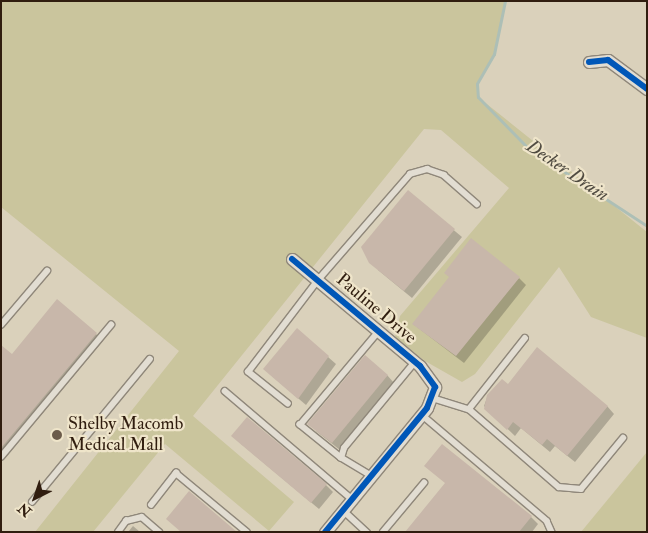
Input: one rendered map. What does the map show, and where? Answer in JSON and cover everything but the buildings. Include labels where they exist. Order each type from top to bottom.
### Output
[{"type":"street","points":[[589,62],[608,60],[647,90]]},
{"type":"street","name":"Pauline Drive","points":[[292,259],[415,362],[434,392]]},
{"type":"street","points":[[325,532],[421,414],[434,392]]},
{"type":"lane","points":[[288,404],[248,372],[318,280],[410,174],[427,169],[444,175],[477,204]]},
{"type":"lane","points":[[1,325],[47,271]]},
{"type":"lane","points":[[1,458],[111,325]]},
{"type":"lane","points":[[371,476],[341,458],[300,425],[379,331]]},
{"type":"lane","points":[[469,409],[525,338]]},
{"type":"lane","points":[[32,502],[150,359]]},
{"type":"lane","points":[[341,458],[415,362]]},
{"type":"lane","points":[[225,391],[352,499]]},
{"type":"lane","points":[[434,392],[469,409],[560,487],[581,489],[623,438]]},
{"type":"lane","points":[[421,414],[547,521],[552,532]]},
{"type":"lane","points":[[150,505],[176,473],[247,532]]},
{"type":"lane","points":[[382,532],[424,483]]},
{"type":"lane","points":[[343,510],[367,532]]},
{"type":"lane","points":[[118,532],[126,522],[142,517],[160,532]]},
{"type":"shaded area","points":[[1,1],[505,1],[494,54],[477,84],[478,97],[647,232],[647,338],[591,317],[559,267],[475,374],[462,382],[425,361],[395,337],[400,316],[509,188],[441,130],[424,129],[193,416],[294,502],[269,531],[165,444],[93,532],[35,532],[179,351],[1,207]]},
{"type":"shaded area","points":[[647,452],[647,532],[581,532]]},
{"type":"waterway","name":"Decker Drain","points":[[505,1],[494,54],[477,84],[478,97],[528,148],[647,226]]},
{"type":"cycle path","points":[[589,62],[608,60],[647,89]]},
{"type":"cycle path","points":[[292,259],[420,366],[435,387],[427,408],[325,532]]},
{"type":"place","name":"Shelby Macomb Medical Mall","points":[[57,435]]}]
